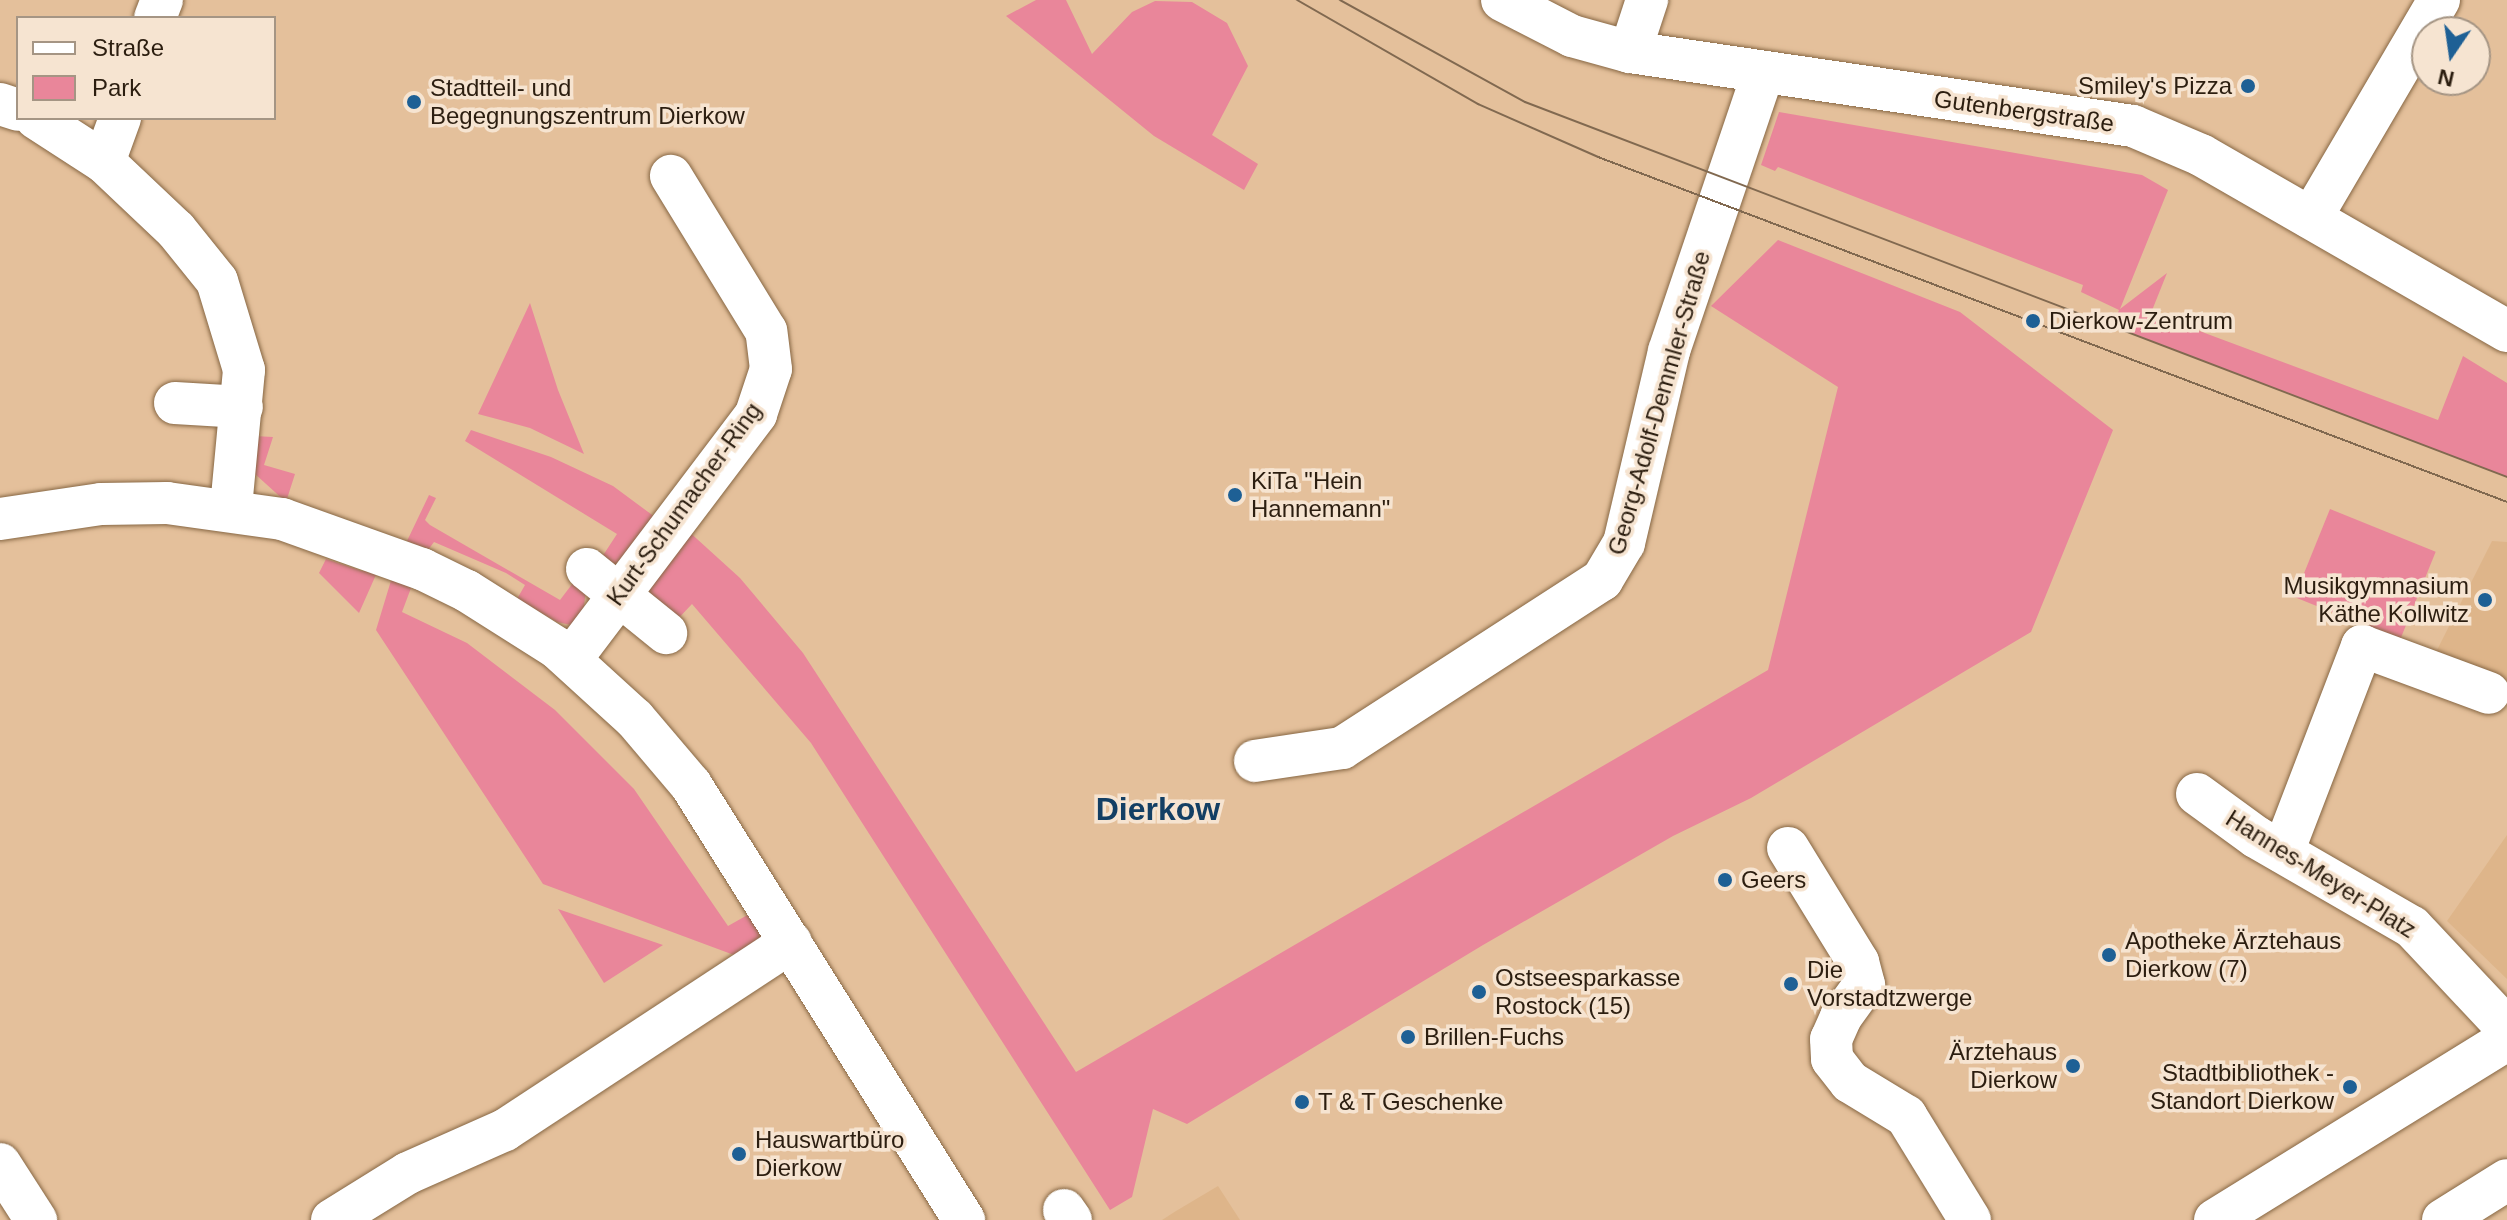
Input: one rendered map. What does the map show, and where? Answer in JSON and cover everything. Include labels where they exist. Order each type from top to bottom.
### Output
[{"type":"street","name":"Gutenbergstraße","points":[[1502,0],[1572,36],[1630,52],[1763,74],[2133,126],[2201,155],[2507,331]]},
{"type":"street","points":[[1630,52],[1647,0]]},
{"type":"street","points":[[2311,218],[2439,0]]},
{"type":"street","name":"Georg-Adolf-Demmler-Straße","points":[[1255,761],[1342,748],[1602,580],[1624,543],[1669,351],[1763,74]]},
{"type":"street","points":[[39,120],[104,162],[176,230],[217,281],[244,370],[251,415],[231,508]]},
{"type":"street","points":[[104,162],[119,120]]},
{"type":"street","name":"Kurt-Schumacher-Ring","points":[[571,659],[602,581],[756,414],[771,369],[766,331],[671,176]]},
{"type":"street","points":[[175,403],[251,415]]},
{"type":"street","points":[[0,519],[101,504],[231,508],[331,532],[422,569],[515,620],[571,659],[671,759],[791,942],[964,1220]]},
{"type":"street","points":[[602,581],[666,633]]},
{"type":"street","points":[[2283,852],[2362,646],[2489,693]]},
{"type":"street","name":"Hannes-Meyer-Platz","points":[[2197,794],[2283,852],[2412,927],[2507,1028]]},
{"type":"street","points":[[1788,848],[1858,962],[1864,985],[1841,1017],[1831,1039],[1832,1059],[1850,1082],[1906,1116],[1970,1220]]},
{"type":"street","points":[[332,1220],[408,1173],[505,1130],[791,942]]},
{"type":"street","points":[[2215,1220],[2507,1040]]},
{"type":"street","points":[[0,1164],[36,1220]]},
{"type":"street","points":[[2443,1220],[2507,1180]]},
{"type":"shaded area","name":"Musikgymnasium Käthe Kollwitz","points":[[2492,541],[2507,542],[2507,700],[2433,658]]},
{"type":"shaded area","points":[[2507,835],[2507,979],[2447,921]]},
{"type":"shaded area","points":[[1218,1186],[1240,1220],[1162,1220],[1176,1211]]},
{"type":"green space","points":[[1036,0],[1066,0],[1092,54],[1132,12],[1155,1],[1192,2],[1227,23],[1248,66],[1212,135],[1258,164],[1244,190],[1154,136],[1006,16]]},
{"type":"green space","points":[[1779,112],[2142,175],[2168,190],[2120,309],[2167,273],[2151,313],[2438,420],[2463,356],[2507,383],[2507,477],[2113,326],[2119,310],[2081,292],[2083,285],[1778,167],[1775,171],[1761,165]]},
{"type":"green space","points":[[1778,240],[1960,312],[2113,430],[2031,632],[1751,798],[1673,836],[1483,945],[1187,1124],[1153,1109],[1132,1197],[1110,1210],[811,743],[692,604],[674,623],[627,582],[675,519],[740,578],[803,653],[1076,1072],[1768,670],[1838,387],[1711,306]]},
{"type":"green space","points":[[530,303],[558,390],[584,454],[530,428],[478,414]]},
{"type":"green space","points":[[471,430],[551,457],[613,486],[663,523],[620,576],[600,560],[617,534],[465,441]]},
{"type":"green space","points":[[253,436],[273,437],[264,465],[295,474],[286,502],[255,474]]},
{"type":"green space","points":[[429,495],[436,498],[425,520],[430,525],[560,600],[576,579],[586,588],[583,616],[571,625],[557,622],[517,599],[525,585],[506,573],[434,542],[428,550],[407,541]]},
{"type":"green space","points":[[2330,509],[2436,552],[2400,640],[2294,597]]},
{"type":"green space","points":[[326,559],[362,571],[379,568],[359,613],[319,573]]},
{"type":"green space","points":[[393,574],[411,588],[402,612],[467,643],[555,710],[634,789],[728,926],[751,913],[767,936],[734,955],[543,884],[376,630]]},
{"type":"green space","points":[[558,909],[663,945],[604,983]]},
{"type":"tram line","points":[[1297,0],[1478,104],[1598,157],[2507,502]]},
{"type":"tram line","points":[[1340,0],[1525,102],[2507,477]]},
{"type":"place","name":"Smiley's Pizza","points":[[2248,86]]},
{"type":"place","name":"Stadtteil- und Begegnungszentrum Dierkow","points":[[414,102]]},
{"type":"place","name":"Dierkow-Zentrum","points":[[2033,321]]},
{"type":"place","name":"KiTa \"Hein Hannemann\"","points":[[1235,495]]},
{"type":"place","name":"Musikgymnasium Käthe Kollwitz","points":[[2485,600]]},
{"type":"place","name":"Geers","points":[[1725,880]]},
{"type":"place","name":"Apotheke Ärztehaus Dierkow (7)","points":[[2109,955]]},
{"type":"place","name":"Die Vorstadtzwerge","points":[[1791,984]]},
{"type":"place","name":"Ostseesparkasse Rostock (15)","points":[[1479,992]]},
{"type":"place","name":"Brillen-Fuchs","points":[[1408,1037]]},
{"type":"place","name":"Ärztehaus Dierkow","points":[[2073,1066]]},
{"type":"place","name":"Stadtbibliothek - Standort Dierkow","points":[[2350,1087]]},
{"type":"place","name":"T & T Geschenke","points":[[1302,1102]]},
{"type":"place","name":"Hauswartbüro Dierkow","points":[[739,1154]]},
{"type":"district","name":"Dierkow","points":[[1158,809]]}]
